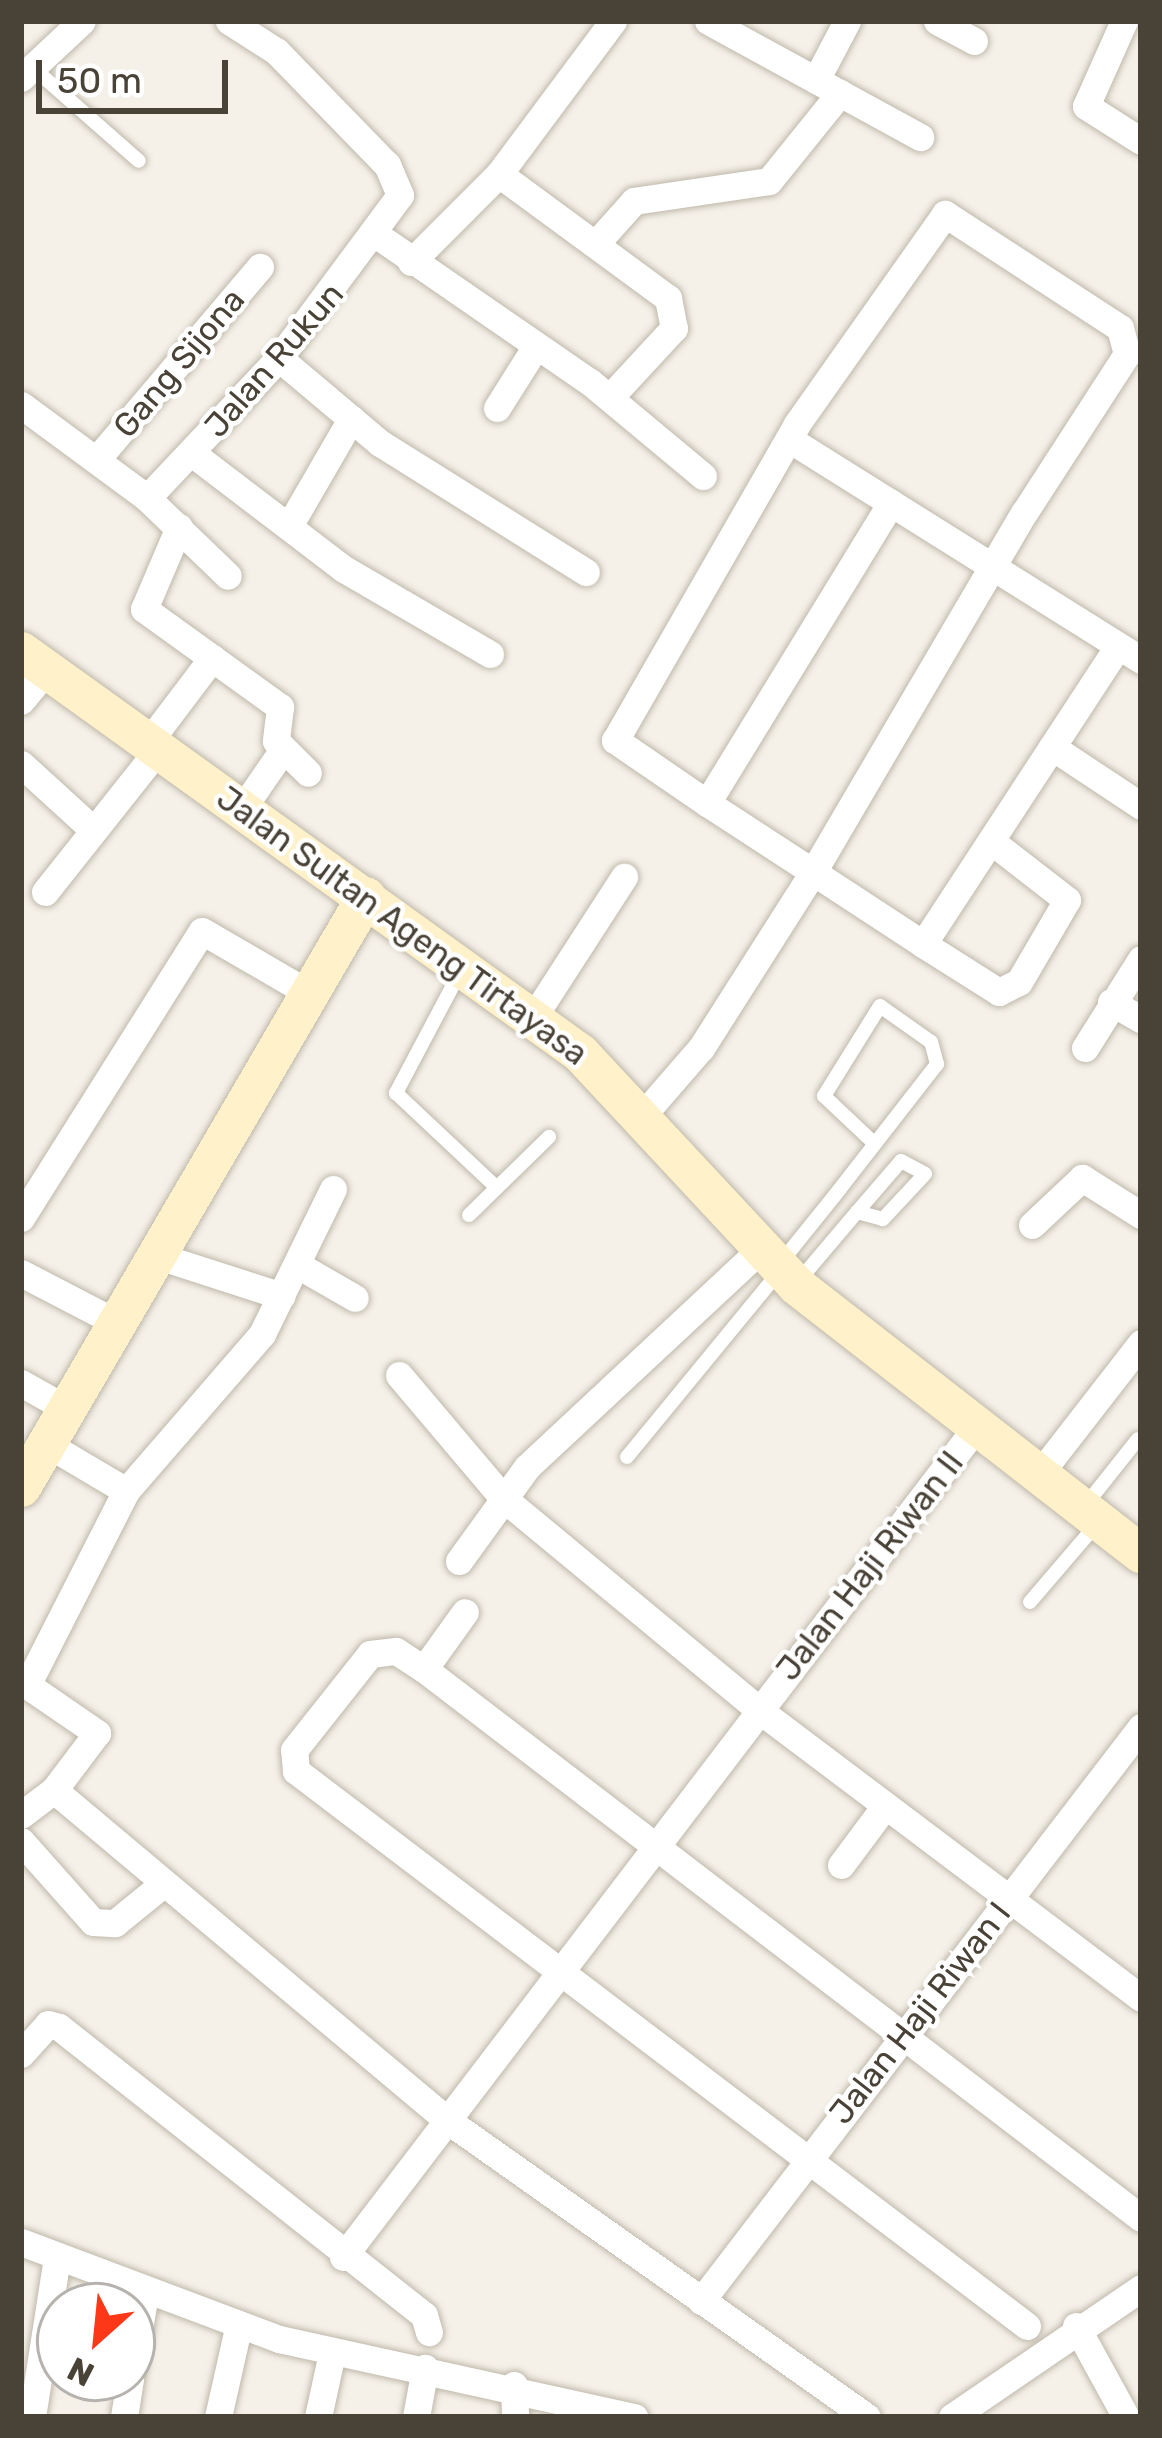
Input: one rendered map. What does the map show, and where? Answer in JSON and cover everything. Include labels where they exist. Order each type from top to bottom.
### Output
[{"type":"main road","name":"Jalan Sultan Ageng Tirtayasa","points":[[35,659],[535,1016],[642,1116],[779,1268],[1044,1468],[1141,1554]]},
{"type":"main road","points":[[21,1487],[366,896]]},
{"type":"street","points":[[27,73],[82,21]]},
{"type":"street","points":[[229,21],[276,51],[386,165],[400,195],[385,225],[411,262],[610,398],[703,476]]},
{"type":"street","points":[[411,262],[500,173],[613,21]]},
{"type":"street","points":[[708,21],[746,30],[828,87],[920,137]]},
{"type":"street","points":[[599,241],[634,201],[770,181],[828,87],[847,21]]},
{"type":"street","points":[[937,21],[974,41]]},
{"type":"street","points":[[1141,29],[1125,21],[1086,106],[1141,141]]},
{"type":"street","points":[[500,173],[551,220],[599,241],[668,298],[674,328],[610,398]]},
{"type":"street","points":[[642,1116],[701,1048],[813,872],[1129,342],[955,214],[930,222],[789,439],[616,726],[615,740],[707,803],[813,872],[923,944],[999,992],[1019,982],[1066,891],[991,841]]},
{"type":"street","name":"Jalan Rukun","points":[[147,498],[279,358],[385,225]]},
{"type":"street","name":"Gang Sijona","points":[[98,459],[260,267]]},
{"type":"street","points":[[497,408],[536,346]]},
{"type":"street","points":[[279,358],[351,419],[586,572]]},
{"type":"street","points":[[21,405],[147,498],[228,576]]},
{"type":"street","points":[[289,526],[351,419]]},
{"type":"street","points":[[789,439],[1129,653],[1052,747],[923,944]]},
{"type":"street","points":[[193,454],[289,526],[490,655]]},
{"type":"street","points":[[707,803],[891,503]]},
{"type":"street","points":[[179,527],[144,609],[280,707],[282,751],[242,809]]},
{"type":"street","points":[[45,892],[212,658]]},
{"type":"street","points":[[21,701],[35,659]]},
{"type":"street","points":[[1052,747],[1141,806]]},
{"type":"street","points":[[282,751],[308,772]]},
{"type":"street","points":[[21,764],[91,828]]},
{"type":"street","points":[[535,1016],[624,877]]},
{"type":"street","points":[[21,1218],[202,931],[307,992]]},
{"type":"street","points":[[1085,1048],[1141,959]]},
{"type":"street","points":[[1112,1002],[1141,1019]]},
{"type":"street","points":[[1032,1226],[1082,1178],[1141,1215]]},
{"type":"street","points":[[21,1815],[54,1790],[97,1733],[24,1690],[126,1491],[236,1370],[301,1267],[333,1189]]},
{"type":"street","points":[[155,1255],[282,1297]]},
{"type":"street","points":[[301,1267],[355,1298]]},
{"type":"street","points":[[459,1561],[503,1498],[779,1268]]},
{"type":"street","points":[[21,1273],[119,1324]]},
{"type":"street","points":[[1044,1468],[1141,1342]]},
{"type":"street","points":[[399,1375],[503,1498],[759,1710],[1141,1998]]},
{"type":"street","points":[[21,1383],[67,1409]]},
{"type":"street","name":"Jalan Haji Riwan II","points":[[343,2257],[562,1975],[654,1842],[980,1422]]},
{"type":"street","points":[[47,1444],[126,1491]]},
{"type":"street","points":[[424,1670],[465,1612]]},
{"type":"street","points":[[1028,2326],[562,1975],[291,1760],[370,1654],[396,1651],[424,1670],[1141,2218]]},
{"type":"street","name":"Jalan Haji Riwan I","points":[[701,2301],[898,2036],[1141,1727]]},
{"type":"street","points":[[54,1790],[447,2120],[867,2417]]},
{"type":"street","points":[[841,1865],[885,1806]]},
{"type":"street","points":[[21,1841],[93,1922],[116,1923],[164,1883]]},
{"type":"street","points":[[21,2054],[48,2024],[59,2027],[343,2257],[424,2315],[430,2332]]},
{"type":"street","points":[[21,2242],[116,2282]]},
{"type":"street","points":[[32,2417],[57,2258]]},
{"type":"street","points":[[952,2417],[1076,2326],[1141,2288]]},
{"type":"street","points":[[156,2298],[332,2353],[514,2385],[635,2417]]},
{"type":"street","points":[[218,2417],[239,2324]]},
{"type":"street","points":[[1076,2326],[1126,2417]]},
{"type":"street","points":[[318,2417],[332,2353]]},
{"type":"street","points":[[416,2417],[425,2368]]},
{"type":"street","points":[[514,2385],[515,2417]]},
{"type":"street","points":[[992,2392],[1007,2417]]},
{"type":"lane","points":[[27,73],[139,161]]},
{"type":"lane","points":[[463,966],[396,1093],[494,1185]]},
{"type":"lane","points":[[627,1457],[779,1268],[875,1144],[940,1053],[880,1006],[824,1096],[875,1144]]},
{"type":"lane","points":[[469,1215],[494,1185],[550,1137]]},
{"type":"lane","points":[[779,1268],[857,1212],[901,1162],[926,1174],[883,1219],[857,1212]]},
{"type":"lane","points":[[1030,1602],[1138,1439]]}]
